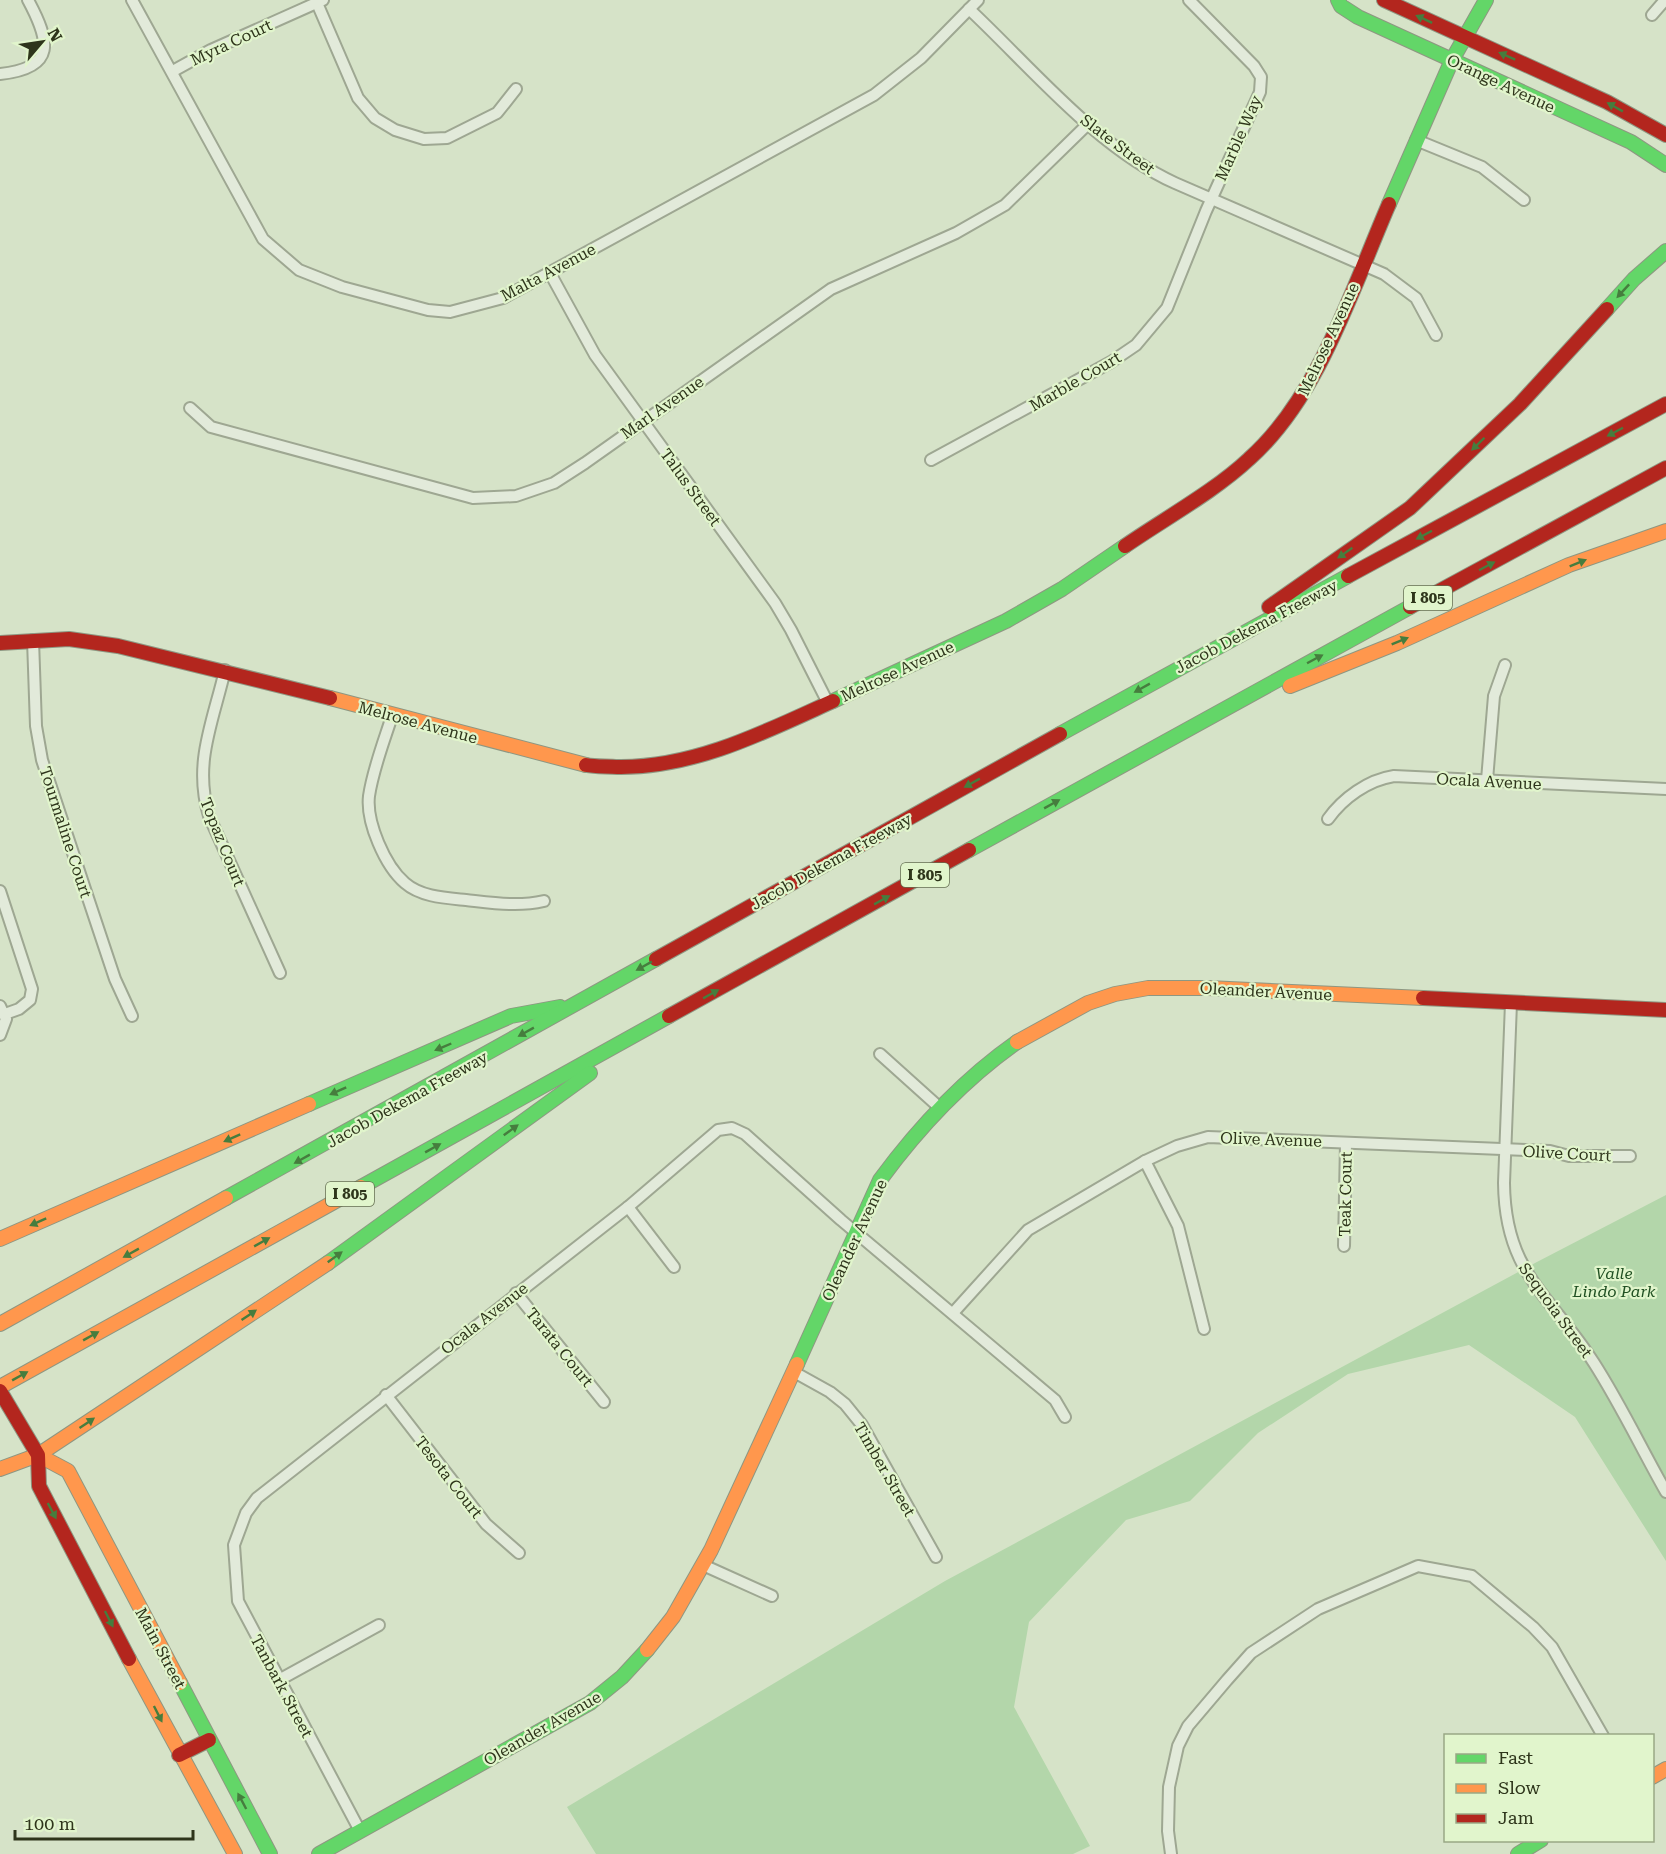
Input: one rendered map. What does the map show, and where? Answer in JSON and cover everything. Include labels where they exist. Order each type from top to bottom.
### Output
[{"type":"main road","name":"Orange Avenue","points":[[1338,0],[1341,6],[1358,17],[1631,142],[1666,165]]},
{"type":"main road","name":"Orange Avenue","points":[[1384,0],[1607,102],[1666,135]]},
{"type":"main road","name":"Melrose Avenue","points":[[0,643],[69,639],[104,643],[225,670],[392,716],[591,766],[629,768],[672,764],[710,753],[828,703],[1043,601],[1249,460],[1281,426],[1299,402],[1320,362],[1452,60],[1486,0]]},
{"type":"main road","points":[[1193,660],[1410,508],[1520,404],[1634,279],[1666,251]]},
{"type":"main road","name":"Jacob Dekema Freeway","points":[[6,1321],[1193,660],[1666,404]]},
{"type":"main road","name":"I 805","points":[[0,1389],[1190,727],[1666,468]]},
{"type":"main road","points":[[1190,727],[1410,637],[1521,586],[1641,538],[1666,531]]},
{"type":"main road","name":"Oleander Avenue","points":[[319,1854],[590,1702],[612,1687],[646,1654],[669,1627],[703,1565],[794,1372],[880,1180],[900,1153],[940,1108],[999,1053],[1088,1003],[1115,994],[1148,988],[1208,988],[1666,1010]]},
{"type":"main road","points":[[0,1239],[512,1016],[577,1003]]},
{"type":"main road","points":[[0,1469],[38,1455],[329,1262],[660,1023]]},
{"type":"main road","name":"Main Street","points":[[0,1389],[38,1455],[39,1486],[179,1755],[235,1854]]},
{"type":"main road","name":"Main Street","points":[[38,1455],[68,1471],[270,1854]]},
{"type":"main road","points":[[179,1755],[209,1740]]},
{"type":"main road","points":[[1518,1854],[1538,1842]]},
{"type":"street","points":[[0,75],[28,69],[42,54],[45,41],[43,28],[28,0]]},
{"type":"street","name":"Malta Avenue","points":[[132,0],[263,239],[299,270],[359,291],[428,310],[450,312],[503,298],[874,95],[921,58],[978,0]]},
{"type":"street","name":"Marble Way","points":[[1189,0],[1254,66],[1261,77],[1260,92],[1212,199]]},
{"type":"street","points":[[1652,15],[1665,0]]},
{"type":"street","points":[[320,1],[358,98],[375,118],[395,130],[424,138],[447,138],[497,113],[516,89]]},
{"type":"street","name":"Myra Court","points":[[172,71],[211,50],[320,1]]},
{"type":"street","name":"Slate Street","points":[[969,9],[1088,124],[1143,166],[1212,199],[1384,274],[1416,298],[1436,335]]},
{"type":"street","name":"Marl Avenue","points":[[190,408],[200,420],[211,427],[473,498],[516,496],[554,483],[831,289],[956,233],[1005,205],[1088,124]]},
{"type":"street","points":[[1416,140],[1482,167],[1524,200]]},
{"type":"street","name":"Marble Court","points":[[931,460],[1085,377],[1136,345],[1167,308],[1212,199]]},
{"type":"street","name":"Talus Street","points":[[550,273],[595,355],[775,603],[792,630],[828,703]]},
{"type":"street","name":"Tourmaline Court","points":[[33,640],[36,726],[42,760],[115,979],[132,1016]]},
{"type":"street","points":[[1487,780],[1494,696],[1505,665]]},
{"type":"street","name":"Topaz Court","points":[[225,670],[202,753],[203,795],[209,816],[280,973]]},
{"type":"street","points":[[392,716],[369,797],[370,813],[371,824],[383,853],[405,884],[430,896],[518,905],[544,901]]},
{"type":"street","name":"Ocala Avenue","points":[[1328,819],[1341,802],[1383,778],[1487,780],[1666,789]]},
{"type":"street","points":[[0,1035],[6,1025],[3,1010],[19,1009],[30,1000],[32,989],[1,895]]},
{"type":"street","name":"Sequoia Street","points":[[1511,1003],[1505,1150],[1505,1208],[1511,1240],[1521,1265],[1596,1366],[1666,1492]]},
{"type":"street","points":[[880,1054],[940,1108]]},
{"type":"street","name":"Ocala Avenue","points":[[238,1533],[246,1513],[257,1498],[628,1207],[718,1130],[732,1128],[744,1134],[856,1233]]},
{"type":"street","name":"Olive Avenue","points":[[953,1313],[1028,1230],[1145,1161],[1177,1146],[1208,1137],[1505,1150]]},
{"type":"street","name":"Teak Court","points":[[1344,1246],[1346,1143]]},
{"type":"street","name":"Olive Court","points":[[1505,1150],[1550,1151],[1569,1156],[1630,1156]]},
{"type":"street","points":[[1145,1161],[1178,1226],[1204,1329]]},
{"type":"street","points":[[628,1207],[674,1267]]},
{"type":"street","points":[[856,1233],[1055,1400],[1065,1417]]},
{"type":"street","name":"Tarata Court","points":[[516,1293],[604,1402]]},
{"type":"street","name":"Timber Street","points":[[794,1372],[830,1392],[845,1404],[862,1425],[936,1557]]},
{"type":"street","name":"Tesota Court","points":[[386,1395],[486,1524],[519,1553]]},
{"type":"street","name":"Tanbark Street","points":[[238,1533],[234,1545],[238,1601],[360,1831]]},
{"type":"street","points":[[703,1565],[772,1596]]},
{"type":"street","points":[[1171,1854],[1168,1831],[1169,1787],[1178,1746],[1188,1726],[1227,1680],[1251,1653],[1318,1609],[1418,1566],[1472,1576],[1533,1627],[1552,1647],[1603,1734]]},
{"type":"street","points":[[279,1680],[379,1625]]},
{"type":"green space","name":"Valle Lindo Park","points":[[1666,1195],[1666,1561],[1575,1417],[1469,1345],[1348,1374],[1258,1433],[1190,1501],[1126,1520],[1029,1622],[1014,1707],[1090,1846],[1073,1854],[596,1854],[567,1807],[945,1581],[1535,1263]]},
{"type":"traffic: fast","points":[[1338,0],[1341,6],[1358,17],[1631,142],[1666,165]]},
{"type":"traffic: fast","points":[[1389,204],[1452,60],[1486,0]]},
{"type":"traffic: fast","points":[[1607,309],[1634,279],[1666,251]]},
{"type":"traffic: fast","points":[[833,701],[1006,621],[1062,589],[1125,546]]},
{"type":"traffic: fast","points":[[1060,734],[1348,576]]},
{"type":"traffic: fast","points":[[969,850],[1410,607]]},
{"type":"traffic: fast","points":[[226,1198],[656,959]]},
{"type":"traffic: fast","points":[[309,1104],[511,1016],[560,1007]]},
{"type":"traffic: fast","points":[[361,1187],[669,1016]]},
{"type":"traffic: fast","points":[[797,1364],[880,1180],[910,1141],[943,1105],[978,1072],[1017,1042]]},
{"type":"traffic: fast","points":[[328,1263],[590,1073]]},
{"type":"traffic: fast","points":[[319,1854],[590,1703],[622,1677],[647,1650]]},
{"type":"traffic: fast","points":[[180,1683],[270,1854]]},
{"type":"traffic: fast","points":[[1518,1854],[1538,1842]]},
{"type":"traffic: slow","points":[[1290,686],[1397,643],[1569,565],[1666,531]]},
{"type":"traffic: slow","points":[[330,698],[586,765]]},
{"type":"traffic: slow","points":[[1017,1042],[1088,1003],[1115,994],[1148,988],[1208,988],[1423,998]]},
{"type":"traffic: slow","points":[[0,1239],[309,1104]]},
{"type":"traffic: slow","points":[[0,1387],[361,1187]]},
{"type":"traffic: slow","points":[[0,1324],[226,1198]]},
{"type":"traffic: slow","points":[[0,1469],[38,1455],[328,1263]]},
{"type":"traffic: slow","points":[[647,1650],[673,1617],[711,1550],[797,1364]]},
{"type":"traffic: slow","points":[[38,1455],[68,1471],[180,1683]]},
{"type":"traffic: slow","points":[[129,1659],[235,1854]]},
{"type":"traffic: slow","points":[[1654,1776],[1666,1769]]},
{"type":"traffic: jam","points":[[1384,0],[1607,102],[1666,135]]},
{"type":"traffic: jam","points":[[1125,546],[1236,471],[1274,434],[1295,405],[1331,340],[1389,204]]},
{"type":"traffic: jam","points":[[1269,607],[1410,508],[1520,404],[1607,309]]},
{"type":"traffic: jam","points":[[1348,576],[1666,404]]},
{"type":"traffic: jam","points":[[1410,607],[1666,468]]},
{"type":"traffic: jam","points":[[0,643],[69,639],[118,646],[330,698]]},
{"type":"traffic: jam","points":[[586,765],[646,766],[701,755],[755,736],[833,701]]},
{"type":"traffic: jam","points":[[656,959],[1060,734]]},
{"type":"traffic: jam","points":[[669,1016],[969,850]]},
{"type":"traffic: jam","points":[[1423,998],[1666,1010]]},
{"type":"traffic: jam","points":[[0,1391],[38,1455],[39,1486],[129,1659]]},
{"type":"traffic: jam","points":[[179,1755],[209,1740]]}]
